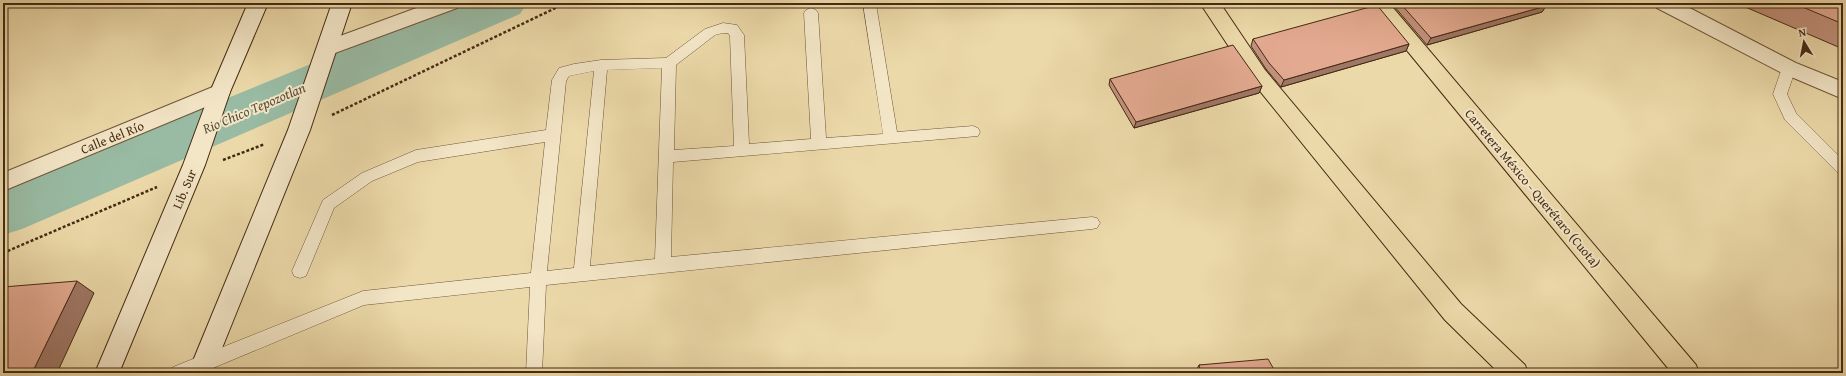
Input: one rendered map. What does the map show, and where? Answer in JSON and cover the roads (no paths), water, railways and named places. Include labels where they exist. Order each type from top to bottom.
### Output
[{"type":"highway","points":[[1210,3],[1258,75],[1448,306],[1516,373]]},
{"type":"highway","name":"Carretera México - Querétaro (Cuota)","points":[[1378,3],[1687,373]]},
{"type":"street","name":"Lib. Sur","points":[[107,373],[194,165],[218,98],[258,3]]},
{"type":"street","points":[[202,369],[305,115],[342,3]]},
{"type":"street","points":[[326,52],[450,3]]},
{"type":"street","points":[[1664,3],[1788,68],[1843,91]]},
{"type":"street","name":"Calle del Río","points":[[3,182],[218,98]]},
{"type":"lane","points":[[869,4],[891,139]]},
{"type":"lane","points":[[811,13],[819,144]]},
{"type":"lane","points":[[534,373],[538,279],[559,80],[564,72],[602,65],[668,63],[710,32],[723,28],[732,28],[737,35],[742,151]]},
{"type":"lane","points":[[662,265],[668,63]]},
{"type":"lane","points":[[580,274],[602,65]]},
{"type":"lane","points":[[1788,68],[1780,94],[1790,116],[1843,169]]},
{"type":"lane","points":[[666,157],[973,132]]},
{"type":"lane","points":[[300,271],[328,204],[366,177],[416,156],[554,135]]},
{"type":"lane","points":[[179,373],[202,369],[363,298],[662,265],[1092,223]]},
{"type":"waterway","name":"Rio Chico Tepozotlan","points":[[3,213],[504,3]]}]
